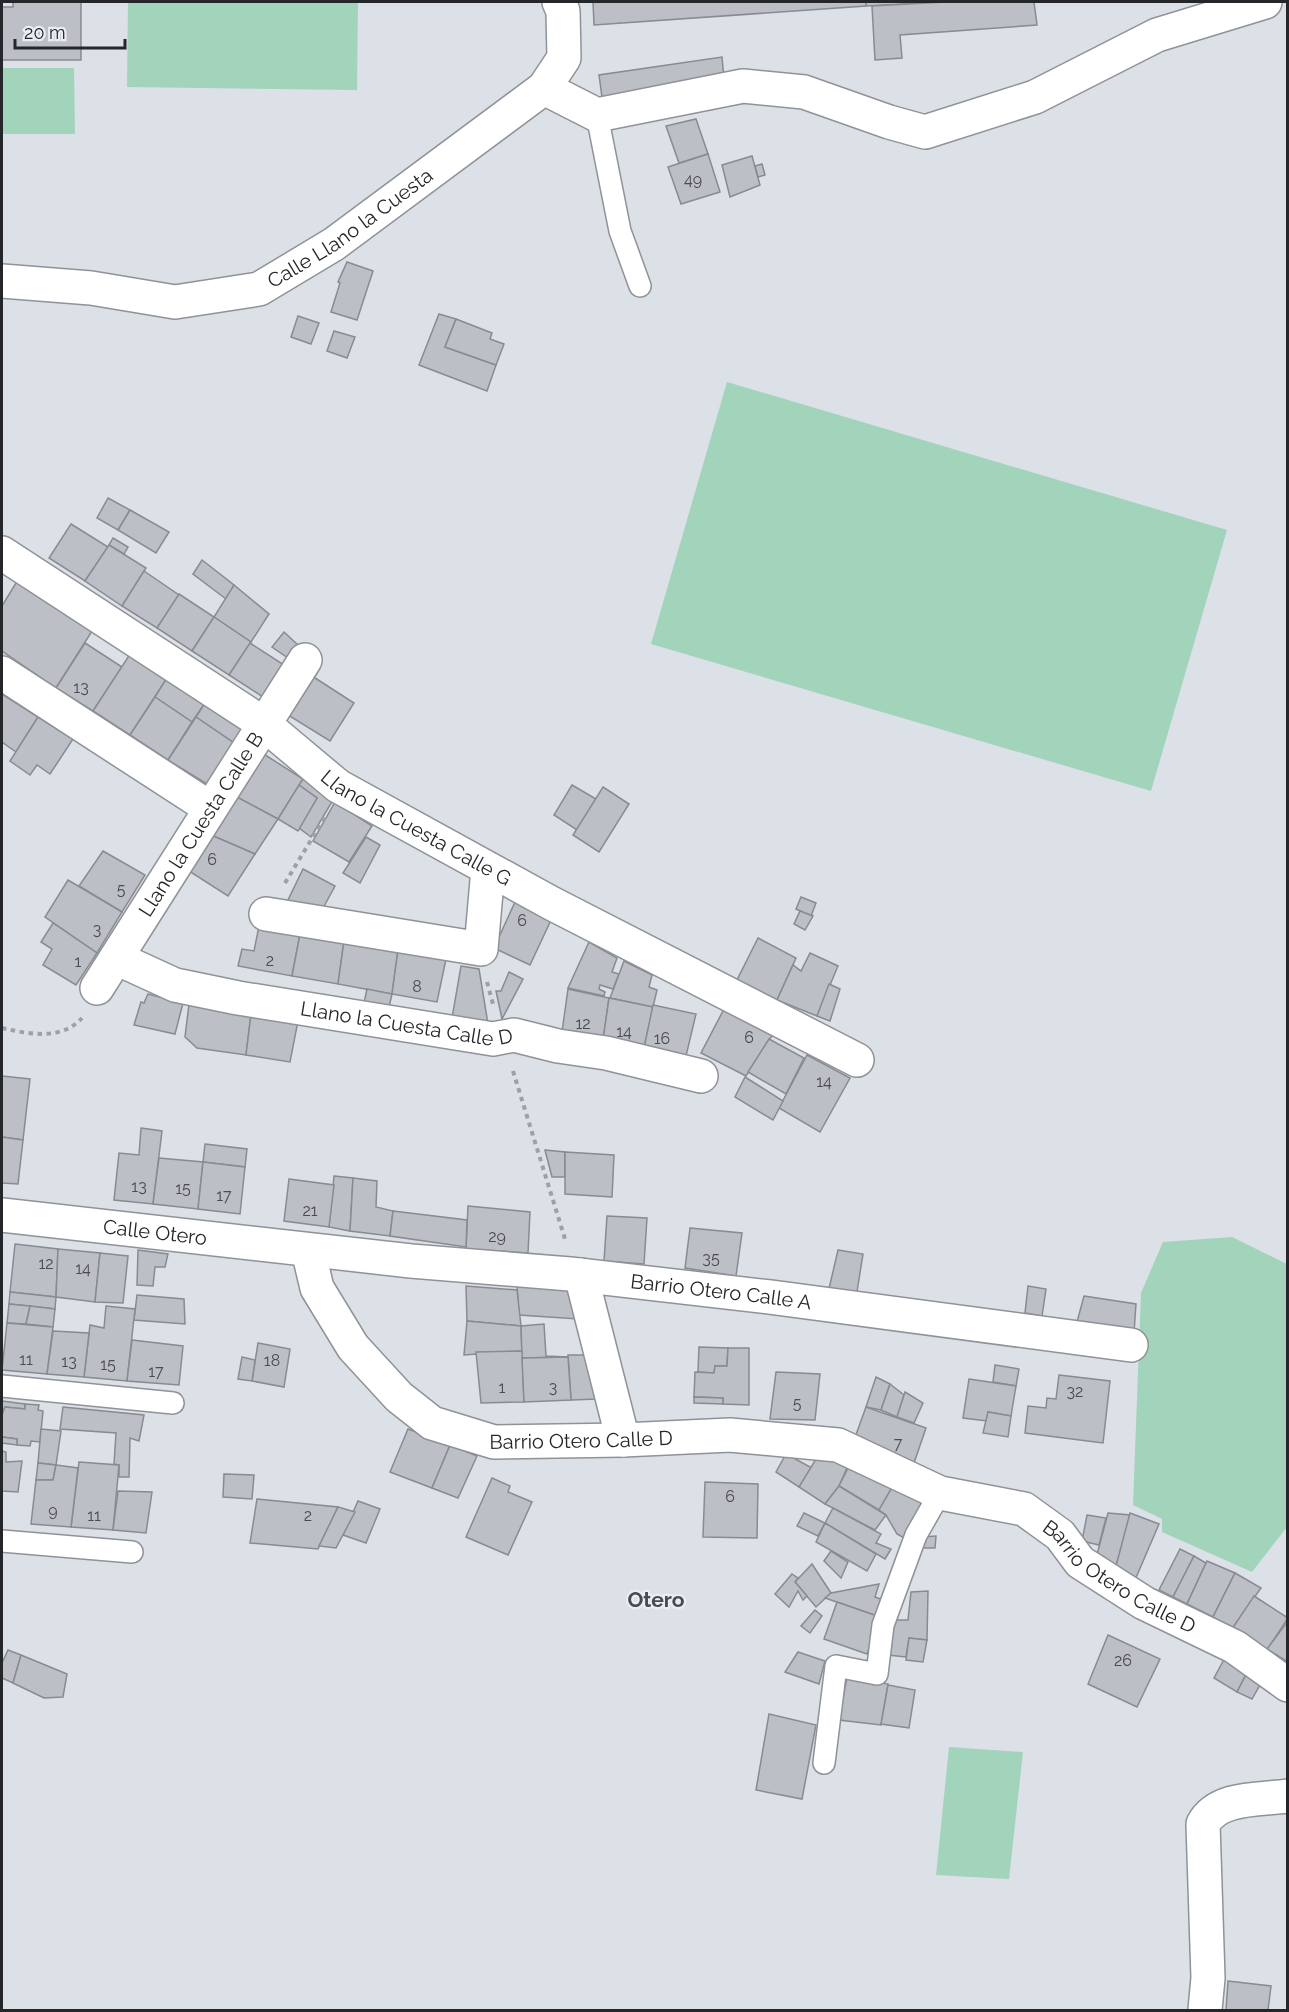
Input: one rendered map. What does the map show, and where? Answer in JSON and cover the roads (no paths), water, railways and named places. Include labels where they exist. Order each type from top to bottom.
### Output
[{"type":"street","name":"Calle Llano la Cuesta","points":[[2,281],[91,288],[175,302],[259,289],[334,244],[544,88],[564,58],[563,11],[559,2]]},
{"type":"street","points":[[544,88],[597,115],[743,86],[804,92],[889,122],[925,132],[1035,97],[1157,35],[1265,2]]},
{"type":"street","name":"Llano la Cuesta Calle G","points":[[2,553],[264,724],[341,788],[488,869],[857,1060]]},
{"type":"street","name":"Llano la Cuesta Calle B","points":[[97,988],[305,660]]},
{"type":"street","points":[[2,673],[210,808]]},
{"type":"street","points":[[266,914],[481,949],[488,869]]},
{"type":"street","name":"Llano la Cuesta Calle D","points":[[116,958],[174,985],[227,996],[493,1040],[514,1035],[558,1046],[606,1053],[701,1076]]},
{"type":"street","name":"Calle Otero","points":[[2,1215],[308,1250]]},
{"type":"street","name":"Barrio Otero Calle A","points":[[308,1250],[576,1274],[770,1297],[1131,1345]]},
{"type":"street","name":"Barrio Otero Calle D","points":[[308,1250],[317,1288],[353,1347],[399,1397],[432,1423],[494,1442],[623,1440],[730,1435],[838,1445],[940,1492],[1024,1509],[1060,1536],[1080,1562],[1144,1603],[1235,1647],[1287,1685]]},
{"type":"street","points":[[576,1274],[623,1440]]},
{"type":"street","points":[[1205,2010],[1208,1978],[1203,1824],[1208,1815],[1218,1807],[1287,1796]]},
{"type":"lane","points":[[597,115],[620,231],[640,286]]},
{"type":"lane","points":[[2,1386],[173,1403]]},
{"type":"lane","points":[[824,1763],[836,1666],[877,1674],[883,1624],[916,1535],[940,1492]]},
{"type":"lane","points":[[2,1541],[132,1552]]},
{"type":"district","name":"Otero","points":[[656,1599]]}]
